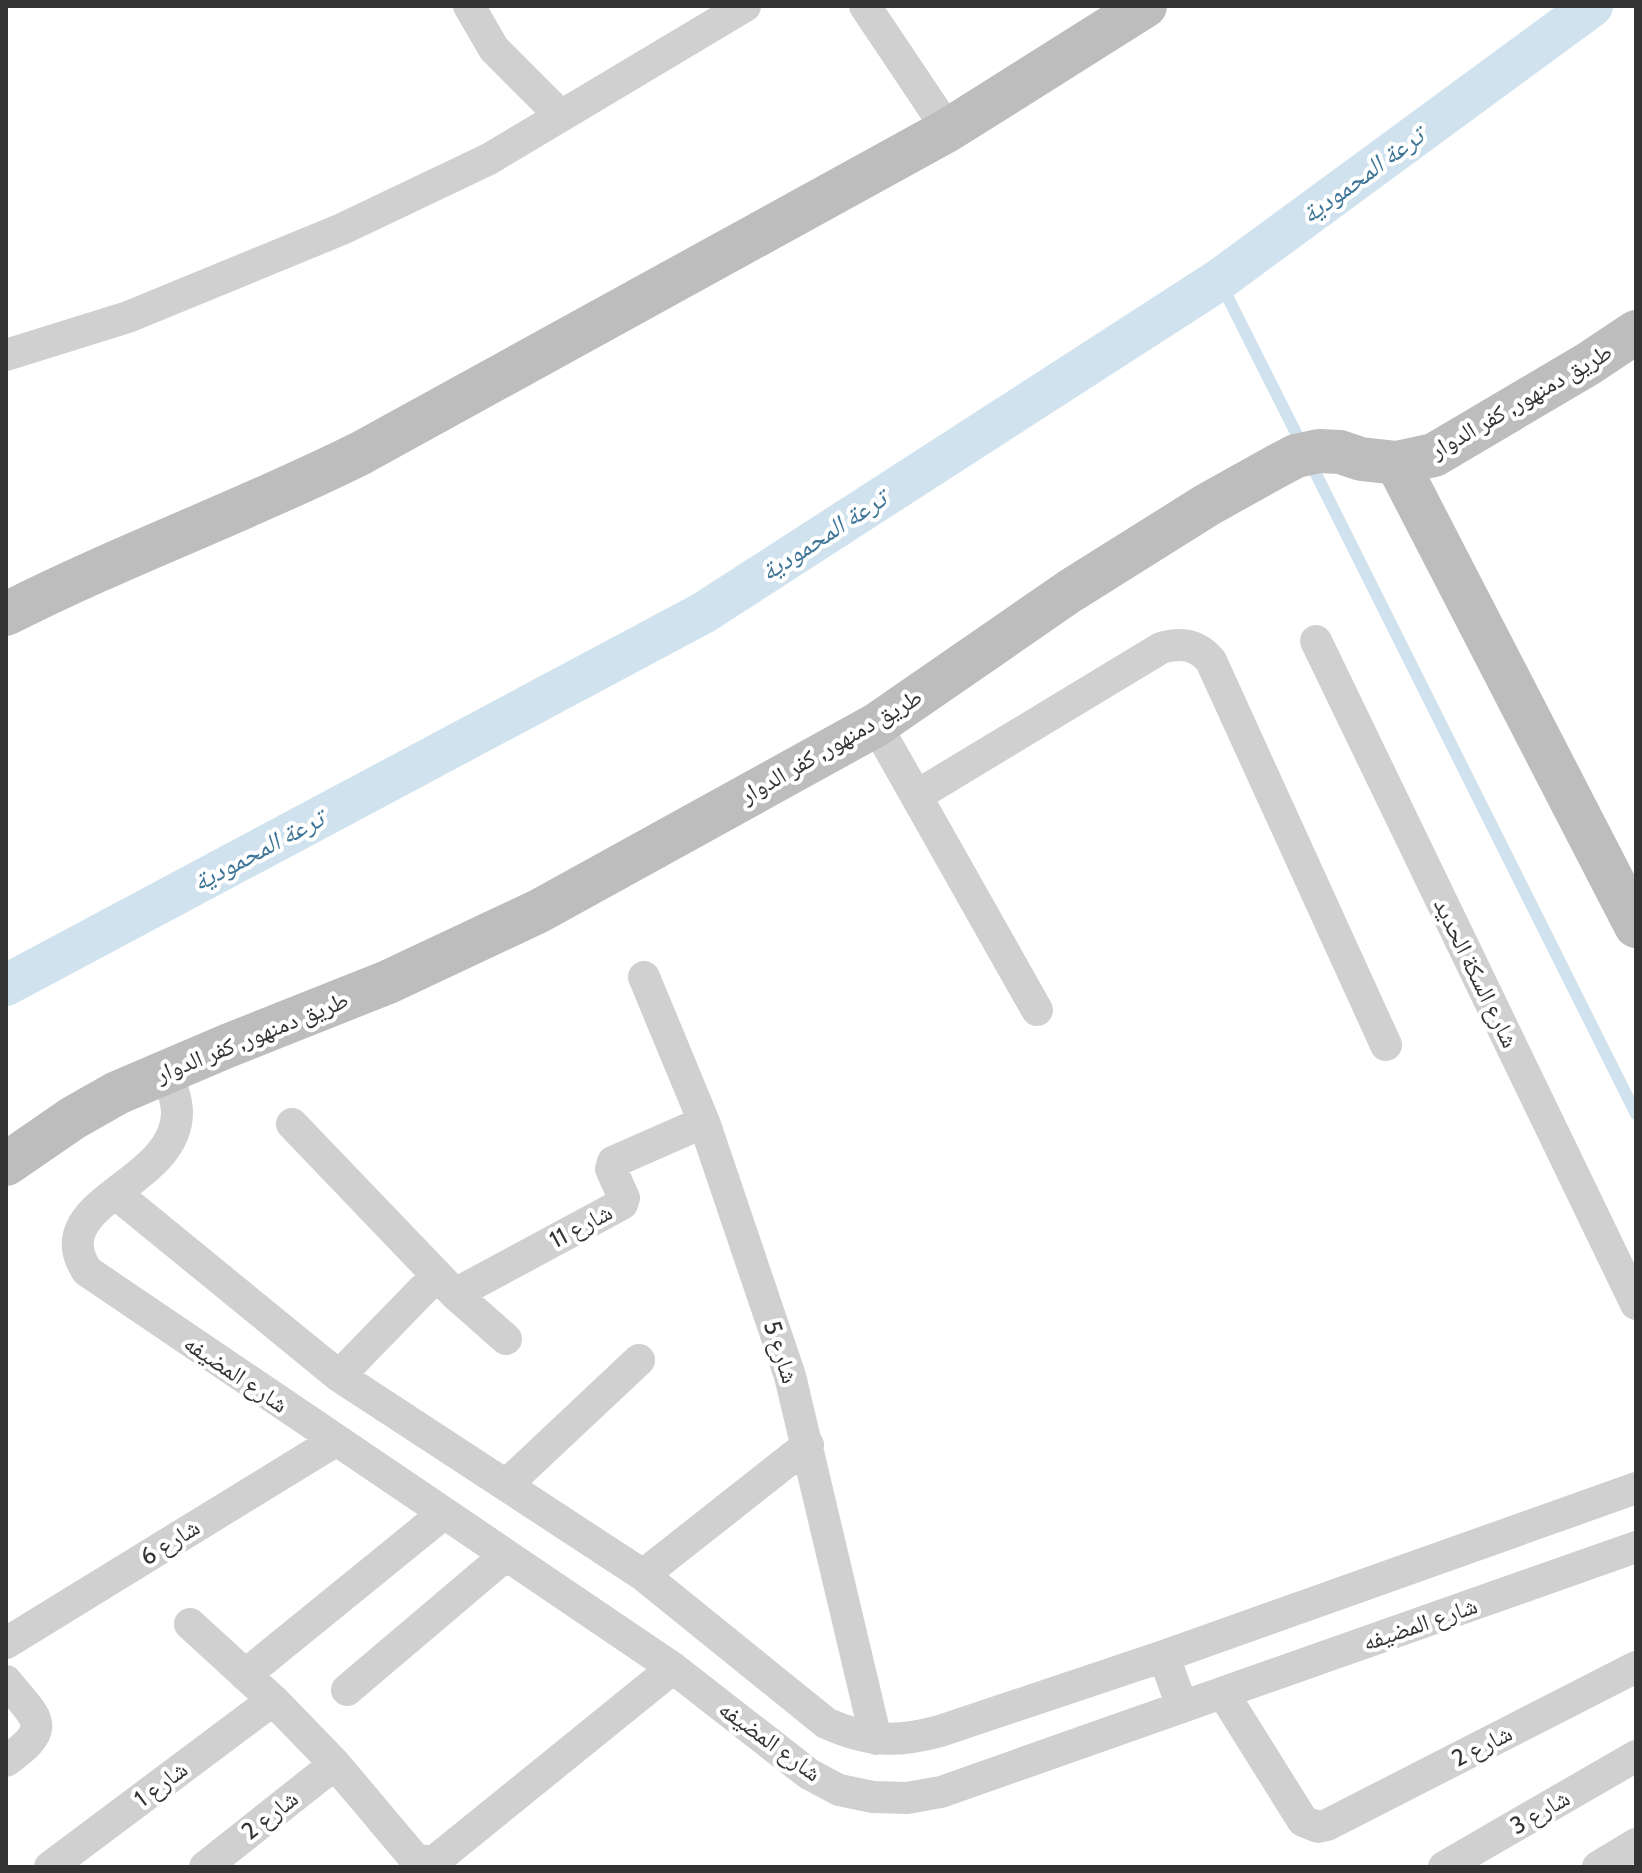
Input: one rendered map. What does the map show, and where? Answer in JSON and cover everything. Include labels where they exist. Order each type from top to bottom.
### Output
[{"type":"main road","points":[[6,614],[186,531],[304,482],[361,453],[948,130],[1145,6]]},
{"type":"main road","name":"طريق دمنهور, كفر الدوار","points":[[6,1164],[117,1093],[388,982],[539,911],[876,725],[1070,591],[1207,505],[1296,456],[1319,451],[1340,452],[1361,459],[1397,463],[1434,455],[1636,332]]},
{"type":"main road","points":[[1397,463],[1636,926]]},
{"type":"street","points":[[469,6],[494,49],[560,115]]},
{"type":"street","points":[[6,355],[128,317],[342,229],[489,159],[745,6]]},
{"type":"street","points":[[865,6],[948,130]]},
{"type":"street","name":"شارع السكة الحديد","points":[[1316,641],[1636,1304]]},
{"type":"street","points":[[916,796],[1161,648],[1184,644],[1195,647],[1211,661],[1386,1045]]},
{"type":"street","points":[[876,725],[1037,1010]]},
{"type":"street","name":"شارع 5","points":[[644,977],[704,1122],[790,1376],[876,1739]]},
{"type":"street","name":"شارع المضيفه","points":[[165,1071],[177,1114],[170,1144],[154,1163],[84,1222],[79,1234],[80,1260],[87,1271],[673,1668],[809,1774],[839,1790],[873,1797],[907,1798],[941,1792],[1636,1547]]},
{"type":"street","name":"شارع 11","points":[[446,1285],[622,1204],[624,1198],[611,1169],[613,1162],[704,1122]]},
{"type":"street","points":[[292,1124],[446,1285],[506,1339]]},
{"type":"street","name":"شارع المضيفه","points":[[115,1193],[339,1376],[643,1575],[826,1723],[850,1734],[876,1739],[908,1739],[940,1731],[1164,1656],[1636,1488]]},
{"type":"street","points":[[339,1376],[446,1285]]},
{"type":"street","points":[[506,1485],[639,1360]]},
{"type":"street","name":"شارع 6","points":[[6,1643],[335,1441]]},
{"type":"street","points":[[643,1575],[808,1445]]},
{"type":"street","points":[[245,1675],[443,1514]]},
{"type":"street","points":[[347,1690],[505,1556]]},
{"type":"street","points":[[190,1624],[273,1700],[335,1764],[415,1859],[430,1862],[673,1668]]},
{"type":"street","points":[[1164,1656],[1182,1707]]},
{"type":"street","name":"شارع 2","points":[[1223,1693],[1303,1821],[1318,1827],[1636,1667]]},
{"type":"street","points":[[6,1681],[34,1716],[37,1725],[32,1741],[6,1761]]},
{"type":"street","name":"شارع 1","points":[[50,1867],[273,1700]]},
{"type":"street","name":"شارع 3","points":[[1444,1867],[1636,1756]]},
{"type":"street","name":"شارع 2","points":[[205,1867],[335,1764]]},
{"type":"street","points":[[1598,1867],[1636,1844]]},
{"type":"waterway","name":"ترعة المحمودية","points":[[6,985],[703,613],[1219,280],[1592,6]]},
{"type":"waterway","points":[[1219,280],[1302,445]]},
{"type":"waterway","points":[[1310,462],[1636,1114]]}]
